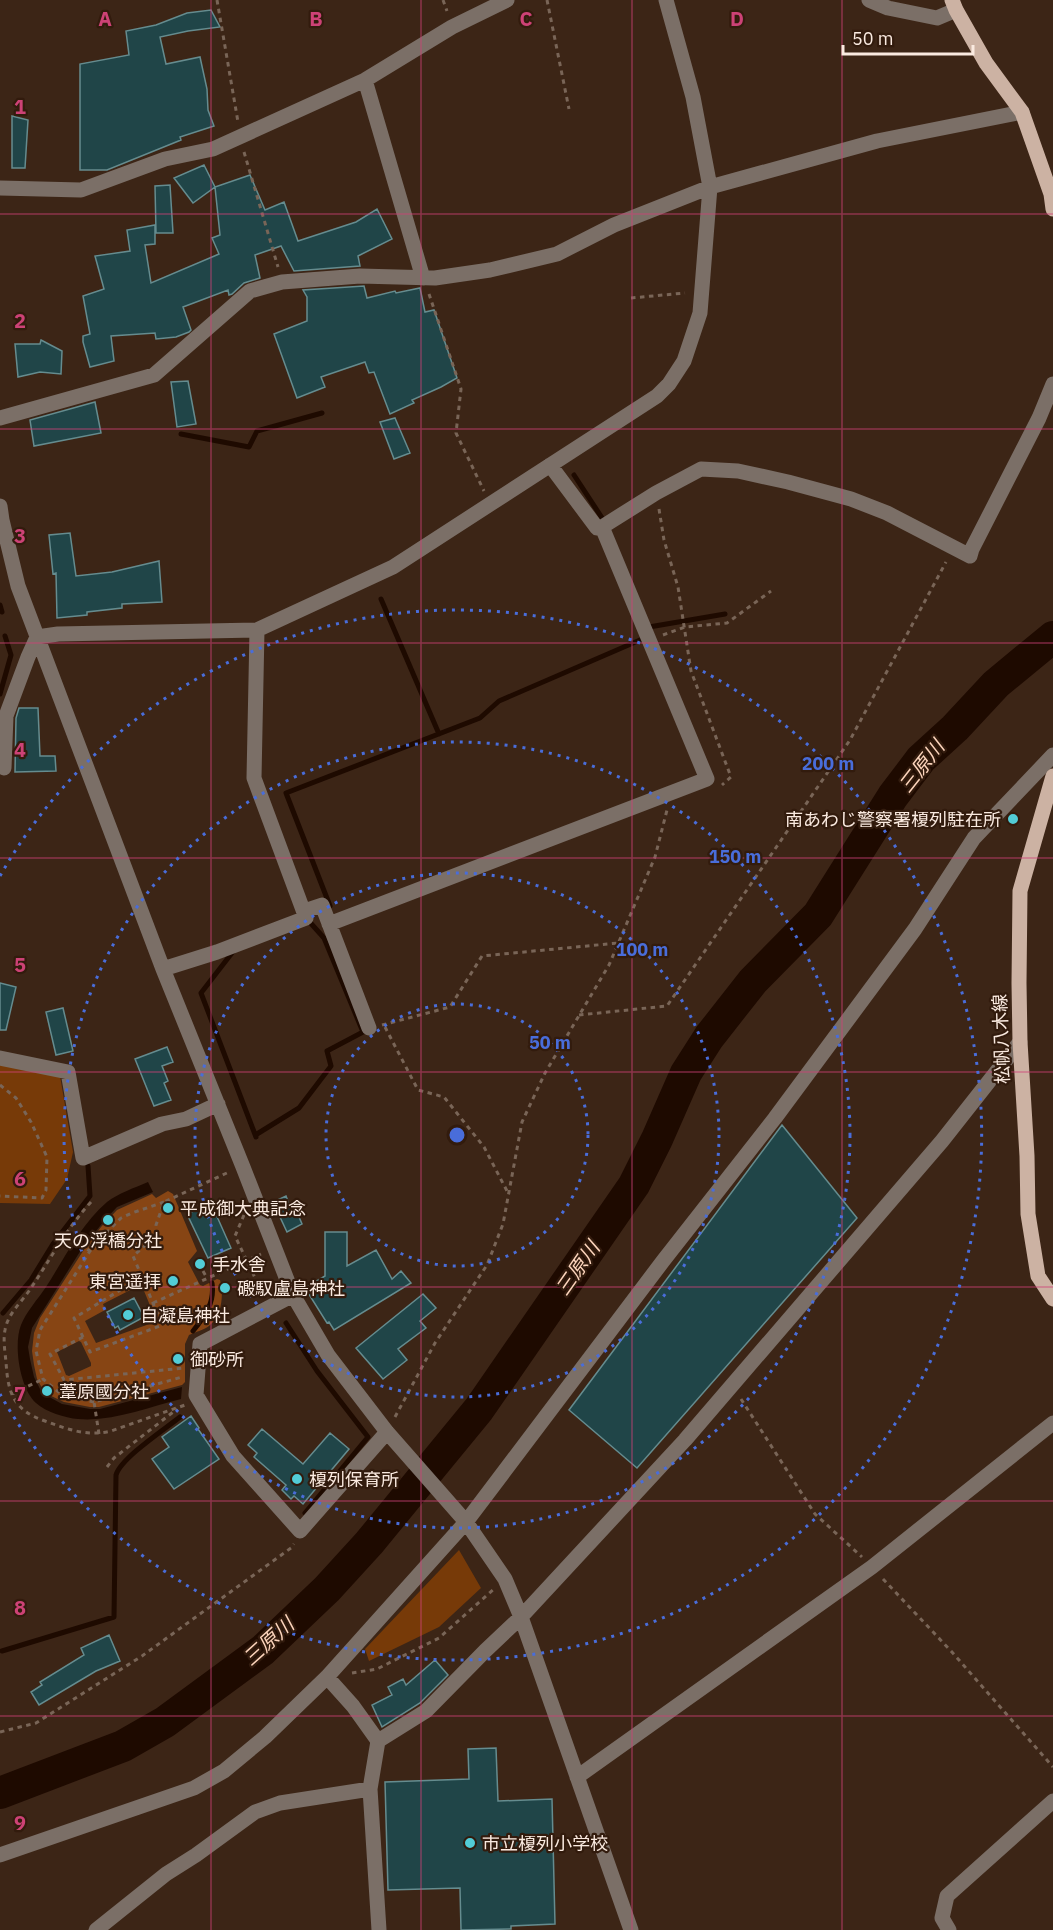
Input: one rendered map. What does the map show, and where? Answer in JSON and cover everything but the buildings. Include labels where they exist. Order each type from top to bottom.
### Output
[{"type":"main road","points":[[954,5],[986,63],[1022,112],[1051,194],[1053,209]]},
{"type":"main road","name":"松帆八木線","points":[[1053,776],[1020,891],[1020,1042],[1028,1214],[1038,1276],[1053,1299]]},
{"type":"street","points":[[0,188],[81,190],[165,159],[213,149],[365,80],[452,27],[507,0]]},
{"type":"street","points":[[37,637],[58,634],[257,630],[393,567],[657,396],[669,384],[684,361],[700,313],[710,187],[693,97],[666,0]]},
{"type":"street","points":[[869,0],[888,8],[937,18],[954,5]]},
{"type":"street","points":[[365,80],[423,278]]},
{"type":"street","points":[[0,418],[154,375],[250,291],[282,282],[360,276],[435,278],[490,270],[557,254],[614,225],[710,187],[877,141],[1022,112]]},
{"type":"street","points":[[550,465],[597,528],[701,469],[738,471],[851,499],[887,513],[970,556],[1039,418],[1053,384]]},
{"type":"street","points":[[0,506],[18,586],[163,969],[292,1295],[328,1355],[391,1436],[466,1522],[505,1579],[521,1617],[631,1930]]},
{"type":"street","points":[[329,924],[707,779],[602,527]]},
{"type":"street","points":[[163,969],[217,952],[306,918],[254,778],[257,630]]},
{"type":"street","points":[[3,768],[6,716],[27,657],[37,637]]},
{"type":"street","points":[[0,1855],[194,1788],[224,1772],[265,1737],[327,1677],[466,1522],[663,1261],[782,1109],[915,929],[974,838],[1053,755]]},
{"type":"street","points":[[304,911],[322,905],[376,1026]]},
{"type":"street","points":[[378,1741],[426,1711],[521,1617],[685,1440],[942,1141],[1020,1042]]},
{"type":"street","points":[[0,1058],[68,1072],[83,1158],[162,1124],[186,1119],[218,1104]]},
{"type":"street","points":[[292,1295],[200,1344],[196,1395],[233,1456],[300,1532],[391,1436]]},
{"type":"street","points":[[577,1777],[872,1567],[1053,1423]]},
{"type":"street","points":[[327,1677],[353,1706],[378,1741],[370,1789],[379,1930]]},
{"type":"street","points":[[96,1930],[166,1874],[255,1812],[280,1803],[370,1789]]},
{"type":"street","points":[[949,1930],[942,1918],[947,1896],[1053,1801]]},
{"type":"path","points":[[217,0],[240,137],[282,282]]},
{"type":"path","points":[[547,0],[569,109]]},
{"type":"path","points":[[423,278],[461,389],[456,433],[490,504]]},
{"type":"path","points":[[632,298],[702,292]]},
{"type":"path","points":[[656,493],[664,540],[678,587],[691,671],[731,777],[716,788]]},
{"type":"path","points":[[579,1015],[667,1006],[849,740],[954,548]]},
{"type":"path","points":[[650,640],[685,627],[728,622],[771,591]]},
{"type":"path","points":[[391,1436],[435,1343],[487,1265],[503,1224],[522,1122],[545,1073],[609,965],[655,857],[668,809]]},
{"type":"path","points":[[508,1193],[484,1147],[444,1097],[418,1090],[376,1026],[450,1007],[482,956],[618,943]]},
{"type":"path","points":[[0,1085],[16,1098],[31,1122],[47,1157],[46,1190],[42,1198],[0,1196]]},
{"type":"path","points":[[198,1369],[94,1402],[61,1394],[43,1379],[36,1351],[40,1330],[90,1251],[121,1218],[164,1202],[213,1178],[243,1167]]},
{"type":"path","points":[[91,1202],[75,1219],[30,1290],[10,1315],[4,1330],[8,1384],[17,1405],[26,1413],[39,1419],[82,1433],[99,1434],[179,1407],[198,1398]]},
{"type":"path","points":[[142,1277],[74,1318],[90,1352],[160,1326],[161,1322],[142,1277],[133,1256],[155,1237],[156,1225],[164,1202]]},
{"type":"path","points":[[246,1212],[235,1236],[258,1284],[292,1295]]},
{"type":"path","points":[[65,1234],[90,1251]]},
{"type":"path","points":[[153,1303],[274,1248]]},
{"type":"path","points":[[203,1271],[207,1278]]},
{"type":"path","points":[[83,1337],[50,1354],[64,1380],[198,1369]]},
{"type":"path","points":[[12,1395],[43,1379]]},
{"type":"path","points":[[732,1385],[815,1514],[872,1567],[1053,1767]]},
{"type":"path","points":[[94,1402],[99,1434]]},
{"type":"path","points":[[107,1467],[114,1458],[179,1407]]},
{"type":"path","points":[[0,1732],[36,1723],[142,1656],[291,1548],[300,1532]]},
{"type":"path","points":[[327,1677],[377,1669],[439,1638],[505,1579]]},
{"type":"shaded area","points":[[0,1065],[60,1076],[73,1152],[67,1179],[50,1204],[0,1203]]},
{"type":"shaded area","points":[[148,1182],[153,1192],[117,1207],[81,1250],[32,1328],[28,1347],[34,1377],[42,1393],[62,1404],[100,1409],[182,1387],[181,1399],[104,1418],[73,1418],[50,1412],[30,1396],[22,1377],[18,1355],[21,1325],[73,1242],[89,1221],[116,1196]]},
{"type":"shaded area","points":[[168,1191],[173,1194],[197,1251],[188,1262],[200,1285],[203,1286],[217,1279],[220,1280],[221,1286],[221,1304],[214,1321],[203,1330],[189,1335],[185,1344],[185,1382],[182,1385],[99,1407],[64,1402],[49,1395],[37,1379],[32,1351],[34,1333],[40,1318],[85,1248],[117,1210],[152,1194],[156,1198]],"holes":[[[140,1285],[155,1322],[96,1343],[85,1321],[105,1310],[103,1304]],[[79,1341],[91,1366],[69,1376],[66,1375],[57,1352]]]},
{"type":"shaded area","points":[[459,1550],[481,1588],[439,1627],[369,1661],[365,1649]]},
{"type":"waterway","points":[[181,434],[249,447],[257,431],[322,413]]},
{"type":"waterway","points":[[574,475],[606,524]]},
{"type":"waterway","points":[[381,599],[439,734]]},
{"type":"waterway","points":[[0,605],[2,612]]},
{"type":"waterway","points":[[649,627],[725,614]]},
{"type":"waterway","points":[[0,694],[11,655],[5,636]]},
{"type":"waterway","points":[[330,906],[286,793],[480,718],[499,701],[647,637]]},
{"type":"waterway","name":"三原川","points":[[0,1793],[123,1746],[165,1722],[263,1650],[327,1589],[369,1543],[479,1409],[634,1185],[686,1073],[709,1037],[753,981],[818,915],[893,796],[921,759],[955,728],[996,684],[1053,637]]},
{"type":"waterway","points":[[257,1134],[299,1108],[331,1066],[327,1051],[363,1032],[324,938],[307,919]]},
{"type":"waterway","points":[[235,949],[201,993],[256,1137]]},
{"type":"waterway","points":[[3,1313],[31,1280],[53,1244],[90,1196],[88,1166]]},
{"type":"waterway","points":[[193,1331],[210,1303],[212,1283]]},
{"type":"waterway","points":[[286,1323],[317,1371],[368,1437],[305,1513]]},
{"type":"waterway","points":[[2,1651],[114,1617],[116,1475],[134,1452],[180,1417]]},
{"type":"place","name":"南あわじ警察署榎列駐在所","points":[[1013,819]]},
{"type":"place","name":"平成御大典記念","points":[[168,1208]]},
{"type":"place","name":"天の浮橋分社","points":[[108,1220]]},
{"type":"place","name":"手水舎","points":[[200,1264]]},
{"type":"place","name":"東宮遥拝","points":[[173,1281]]},
{"type":"place","name":"磤馭盧島神社","points":[[225,1288]]},
{"type":"place","name":"自凝島神社","points":[[128,1315]]},
{"type":"place","name":"御砂所","points":[[178,1359]]},
{"type":"place","name":"葦原國分社","points":[[47,1391]]},
{"type":"place","name":"榎列保育所","points":[[297,1479]]},
{"type":"place","name":"市立榎列小学校","points":[[470,1843]]}]
